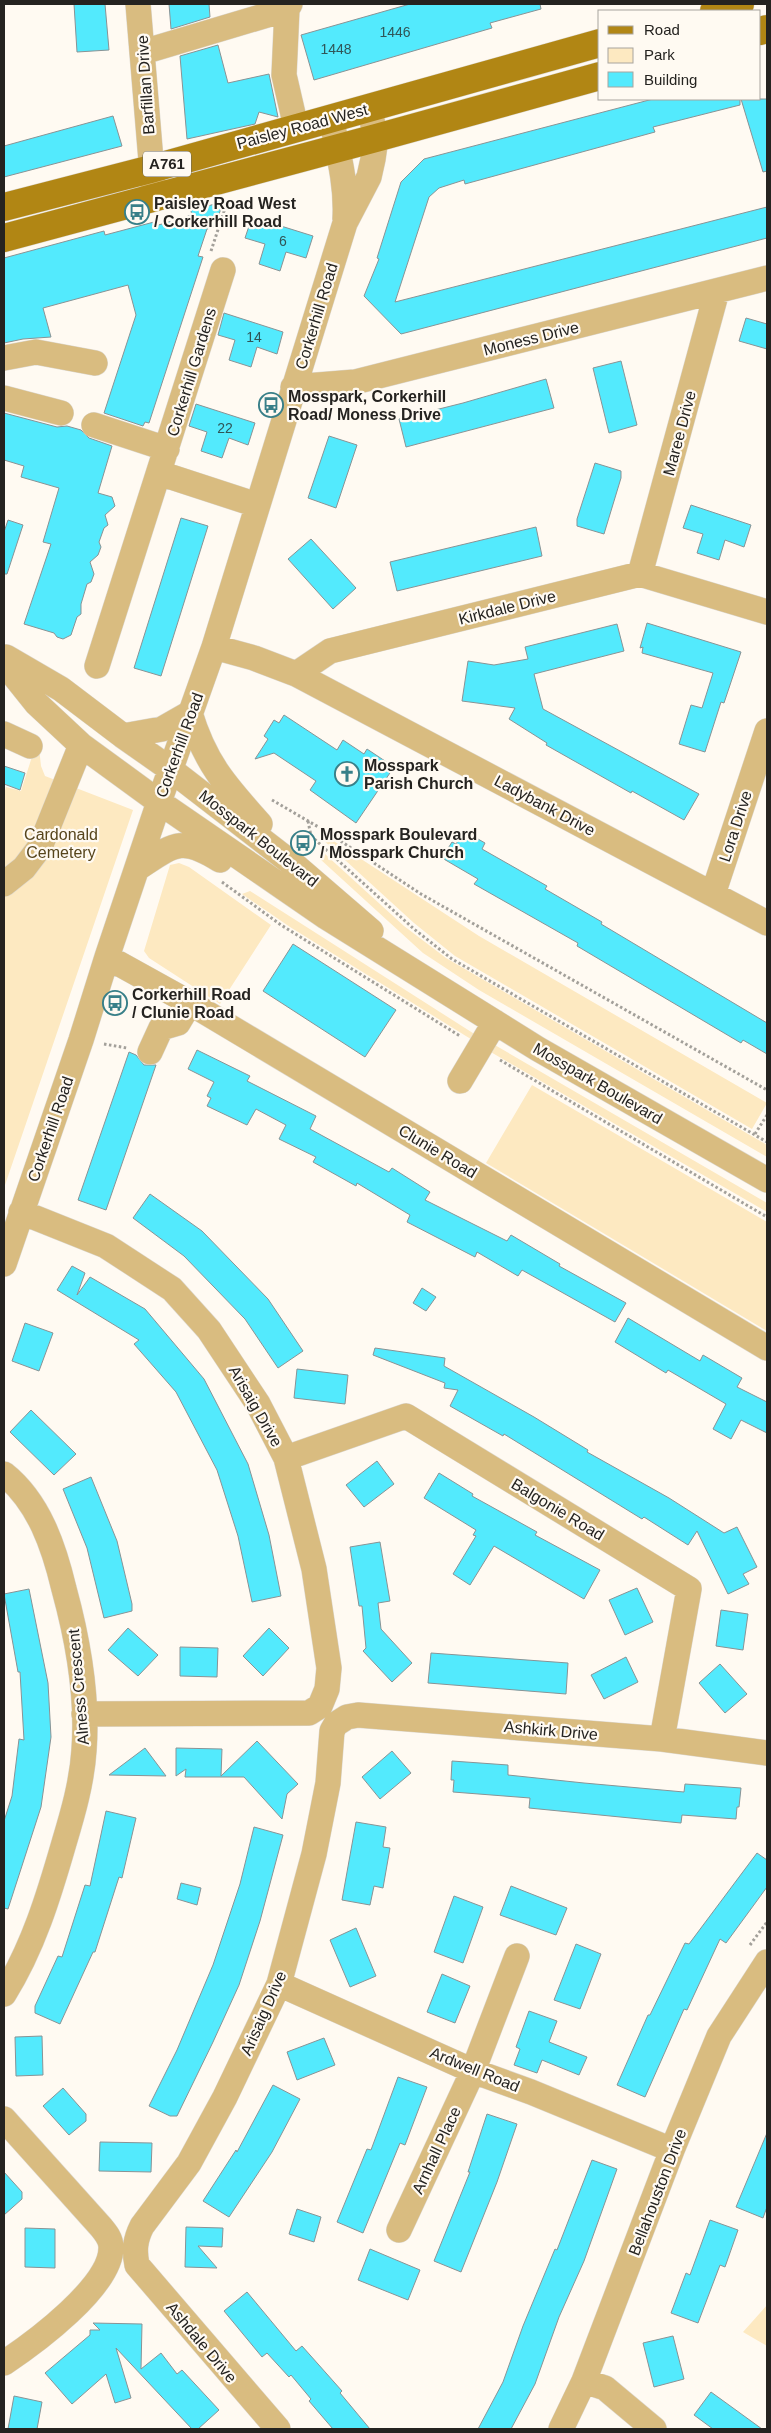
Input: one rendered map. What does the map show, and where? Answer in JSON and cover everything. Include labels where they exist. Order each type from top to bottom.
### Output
[{"type":"main road","points":[[718,10],[740,4]]},
{"type":"main road","name":"Paisley Road West","points":[[4,207],[151,169],[598,44]]},
{"type":"main road","name":"Paisley Road West","points":[[4,238],[598,77]]},
{"type":"street","name":"Barfillan Drive","points":[[138,4],[154,197]]},
{"type":"street","points":[[143,52],[288,7],[284,75],[296,127]]},
{"type":"street","name":"Corkerhill Road","points":[[4,1264],[81,1040],[170,769],[214,647],[345,223],[369,177],[376,138],[369,107]]},
{"type":"street","name":"Corkerhill Road","points":[[331,118],[346,198],[345,223]]},
{"type":"street","name":"Corkerhill Gardens","points":[[97,666],[223,270]]},
{"type":"street","name":"Moness Drive","points":[[294,387],[355,382],[767,278]]},
{"type":"street","name":"Maree Drive","points":[[640,574],[717,291]]},
{"type":"street","points":[[4,358],[36,352],[95,363]]},
{"type":"street","points":[[4,398],[61,413]]},
{"type":"street","points":[[94,425],[167,449]]},
{"type":"street","points":[[159,473],[257,504]]},
{"type":"street","points":[[640,574],[767,612]]},
{"type":"street","name":"Kirkdale Drive","points":[[296,674],[330,651],[640,574]]},
{"type":"street","points":[[214,647],[254,658],[296,674]]},
{"type":"street","name":"Mosspark Boulevard","points":[[4,656],[61,689],[122,736],[170,769],[298,868],[430,982]]},
{"type":"street","name":"Mosspark Boulevard","points":[[4,663],[36,703],[81,745],[159,802],[326,918],[494,1022],[767,1180]]},
{"type":"street","name":"Ladybank Drive","points":[[296,674],[767,922]]},
{"type":"street","points":[[122,736],[162,729],[190,713],[198,740],[213,768],[298,868]]},
{"type":"street","name":"Lora Drive","points":[[713,894],[767,731]]},
{"type":"street","points":[[4,734],[30,746]]},
{"type":"street","points":[[4,884],[29,864],[40,846],[81,745]]},
{"type":"street","points":[[138,868],[167,849],[189,844],[209,853],[273,894],[326,918]]},
{"type":"street","name":"Clunie Road","points":[[107,957],[190,1003],[767,1348]]},
{"type":"street","points":[[150,1052],[161,1028],[178,1022],[190,1003]]},
{"type":"street","points":[[460,1081],[494,1022]]},
{"type":"street","name":"Arisaig Drive","points":[[4,2364],[42,2337],[100,2280],[123,2249],[136,2237],[142,2226],[189,2163],[216,2114],[279,1984],[314,1854],[328,1783],[331,1738],[327,1689],[329,1668],[314,1569],[286,1458],[258,1404],[208,1330],[172,1289],[106,1246],[21,1212]]},
{"type":"street","name":"Balgonie Road","points":[[286,1458],[406,1416],[689,1589],[662,1739]]},
{"type":"street","name":"Alness Crescent","points":[[4,1474],[27,1498],[54,1547],[76,1634],[84,1714],[84,1750],[78,1795],[45,1909],[4,1994]]},
{"type":"street","name":"Ashkirk Drive","points":[[84,1714],[309,1713],[358,1715],[662,1739],[767,1753]]},
{"type":"street","name":"Arnhall Place","points":[[399,2230],[473,2071],[517,1956]]},
{"type":"street","name":"Bellahouston Drive","points":[[561,2429],[584,2381],[672,2150],[719,2036],[767,1962]]},
{"type":"street","name":"Ardwell Road","points":[[279,1984],[473,2071],[531,2092],[672,2150]]},
{"type":"street","name":"Ashdale Drive","points":[[4,2119],[108,2237],[123,2249],[278,2429]]},
{"type":"street","points":[[584,2381],[605,2388],[654,2429]]},
{"type":"path","points":[[223,270],[210,254],[236,175]]},
{"type":"path","points":[[270,800],[308,821],[421,894],[767,1090]]},
{"type":"path","points":[[308,821],[311,836],[414,929],[452,959],[767,1142]]},
{"type":"path","points":[[81,1040],[150,1052]]},
{"type":"path","points":[[755,1134],[767,1114]]},
{"type":"green space","name":"Cardonald Cemetery","points":[[38,738],[41,766],[45,776],[133,810],[4,1188],[4,794],[6,787],[21,791]]},
{"type":"green space","points":[[326,836],[479,936],[767,1103],[752,1129],[455,956],[414,923],[322,839]]},
{"type":"green space","points":[[325,854],[404,926],[446,958],[767,1145],[767,1157],[479,990],[423,953],[320,859]]},
{"type":"green space","points":[[179,863],[189,867],[271,925],[220,1004],[149,958],[144,951],[170,865]]},
{"type":"green space","points":[[250,891],[476,1035],[474,1041],[290,927],[242,894]]},
{"type":"green space","points":[[493,1044],[767,1203],[767,1212],[489,1051]]},
{"type":"green space","points":[[532,1085],[767,1222],[767,1331],[486,1163]]},
{"type":"green space","points":[[767,2305],[767,2346],[743,2332]]},
{"type":"building","points":[[74,4],[105,4],[109,50],[77,52]]},
{"type":"building","points":[[169,4],[209,4],[210,17],[171,29]]},
{"type":"building","points":[[410,4],[540,4],[541,9],[490,23],[492,28],[314,80],[301,35]]},
{"type":"building","points":[[218,45],[228,83],[269,74],[278,117],[259,112],[255,124],[187,139],[180,56]]},
{"type":"building","points":[[767,99],[767,171],[763,172],[741,100]]},
{"type":"building","points":[[649,100],[740,100],[740,105],[653,127],[655,132],[465,184],[464,180],[439,188],[429,197],[395,302],[767,207],[767,238],[401,334],[364,296],[379,259],[377,258],[401,182],[424,159]]},
{"type":"building","points":[[113,116],[122,146],[4,177],[4,146]]},
{"type":"building","points":[[207,200],[208,206],[224,201],[214,227],[207,229],[198,256],[203,257],[149,423],[145,422],[143,426],[104,413],[136,315],[128,285],[43,308],[51,337],[23,339],[4,343],[4,258],[104,231],[105,235],[154,222],[155,226],[192,215],[189,204]]},
{"type":"building","points":[[252,217],[313,236],[306,258],[286,252],[280,271],[259,264],[265,244],[245,238]]},
{"type":"building","points":[[224,313],[283,332],[277,354],[257,347],[251,367],[229,360],[235,340],[218,335]]},
{"type":"building","points":[[746,318],[767,324],[767,349],[739,341]]},
{"type":"building","points":[[621,361],[637,425],[609,433],[593,368]]},
{"type":"building","points":[[546,379],[554,408],[406,447],[399,419]]},
{"type":"building","points":[[196,404],[255,423],[248,445],[229,438],[222,458],[201,451],[207,432],[189,426]]},
{"type":"building","points":[[4,413],[57,427],[67,426],[81,430],[89,438],[112,446],[98,493],[112,497],[115,506],[105,515],[108,525],[104,528],[99,542],[101,547],[98,555],[90,562],[94,574],[91,582],[87,584],[81,604],[81,614],[77,617],[71,635],[63,639],[57,637],[54,633],[24,624],[51,544],[43,542],[59,488],[21,477],[24,466],[4,460]]},
{"type":"building","points":[[329,436],[357,445],[336,508],[308,498]]},
{"type":"building","points":[[595,463],[621,471],[621,478],[604,534],[577,526],[577,519]]},
{"type":"building","points":[[691,505],[751,525],[744,547],[725,540],[719,560],[697,553],[703,534],[683,528]]},
{"type":"building","points":[[181,518],[208,526],[161,676],[134,668]]},
{"type":"building","points":[[8,520],[23,525],[7,574],[4,574],[4,532]]},
{"type":"building","points":[[536,527],[542,556],[397,591],[390,562]]},
{"type":"building","points":[[311,539],[356,588],[333,609],[288,559]]},
{"type":"building","points":[[647,623],[741,652],[724,703],[721,702],[705,752],[679,744],[691,705],[702,708],[713,673],[642,653],[643,647],[640,648]]},
{"type":"building","points":[[617,624],[624,651],[534,674],[543,709],[699,794],[684,820],[632,791],[631,793],[546,745],[547,743],[509,719],[515,708],[462,701],[468,661],[494,665],[528,659],[525,647]]},
{"type":"building","name":"Mosspark Parish Church","points":[[284,715],[337,750],[343,740],[364,754],[367,749],[394,767],[356,823],[310,790],[316,781],[274,753],[255,759],[268,739],[264,736],[274,720],[279,723]]},
{"type":"building","points":[[4,766],[25,773],[20,790],[4,784]]},
{"type":"building","points":[[464,831],[485,843],[482,849],[547,886],[545,889],[767,1023],[767,1054],[743,1040],[741,1043],[577,946],[578,943],[474,884],[478,879],[442,858],[452,842],[456,844]]},
{"type":"building","points":[[293,944],[396,1010],[365,1057],[263,991]]},
{"type":"building","points":[[197,1050],[250,1076],[247,1081],[316,1116],[310,1129],[389,1172],[392,1168],[430,1192],[425,1200],[507,1241],[511,1235],[560,1264],[559,1266],[626,1303],[615,1322],[522,1270],[518,1276],[477,1252],[475,1257],[407,1222],[410,1215],[357,1183],[356,1186],[313,1162],[316,1157],[279,1139],[286,1125],[256,1109],[247,1125],[207,1106],[211,1098],[207,1096],[214,1082],[188,1069]]},
{"type":"building","points":[[129,1052],[136,1055],[144,1065],[156,1065],[106,1210],[78,1200]]},
{"type":"building","points":[[150,1194],[202,1231],[268,1299],[303,1351],[278,1368],[245,1319],[184,1256],[133,1218]]},
{"type":"building","points":[[72,1266],[85,1273],[77,1295],[90,1277],[145,1309],[204,1379],[248,1464],[269,1535],[281,1596],[252,1602],[238,1536],[217,1470],[176,1392],[134,1344],[139,1340],[57,1290]]},
{"type":"building","points":[[422,1288],[436,1297],[426,1311],[413,1303]]},
{"type":"building","points":[[628,1318],[700,1361],[703,1355],[742,1378],[737,1387],[767,1402],[767,1433],[741,1420],[731,1439],[713,1429],[726,1404],[668,1370],[666,1373],[615,1342]]},
{"type":"building","points":[[25,1323],[53,1333],[39,1371],[12,1361]]},
{"type":"building","points":[[375,1348],[445,1358],[444,1366],[534,1417],[588,1450],[587,1452],[669,1498],[724,1533],[737,1527],[757,1567],[743,1574],[749,1584],[728,1594],[697,1531],[688,1545],[644,1517],[642,1519],[504,1434],[503,1436],[450,1406],[458,1390],[444,1388],[445,1383],[373,1355]]},
{"type":"building","points":[[297,1369],[348,1375],[345,1404],[294,1398]]},
{"type":"building","points":[[31,1410],[76,1454],[54,1475],[10,1432]]},
{"type":"building","points":[[377,1461],[394,1484],[364,1507],[346,1485]]},
{"type":"building","points":[[439,1473],[473,1494],[472,1496],[537,1532],[535,1535],[600,1570],[584,1599],[494,1546],[470,1585],[453,1574],[476,1536],[473,1535],[476,1530],[424,1498]]},
{"type":"building","points":[[91,1477],[117,1541],[132,1604],[132,1611],[104,1618],[87,1548],[63,1489]]},
{"type":"building","points":[[380,1542],[390,1601],[378,1603],[381,1629],[412,1663],[392,1682],[363,1651],[366,1648],[362,1606],[359,1606],[350,1547]]},
{"type":"building","points":[[637,1588],[653,1622],[625,1635],[609,1600]]},
{"type":"building","points":[[29,1589],[48,1683],[51,1737],[41,1807],[8,1909],[4,1908],[4,1821],[12,1796],[19,1739],[24,1740],[20,1672],[18,1672],[4,1594]]},
{"type":"building","points":[[721,1610],[748,1614],[743,1650],[716,1646]]},
{"type":"building","points":[[128,1628],[158,1655],[138,1676],[108,1650]]},
{"type":"building","points":[[269,1628],[289,1648],[263,1676],[243,1656]]},
{"type":"building","points":[[180,1647],[218,1648],[217,1677],[180,1676]]},
{"type":"building","points":[[431,1653],[568,1663],[566,1694],[428,1683]]},
{"type":"building","points":[[626,1657],[638,1682],[604,1699],[591,1675]]},
{"type":"building","points":[[720,1664],[747,1694],[725,1713],[699,1683]]},
{"type":"building","points":[[257,1741],[298,1784],[287,1794],[282,1819],[244,1777],[185,1777],[186,1769],[176,1776],[176,1748],[222,1749],[221,1776]]},
{"type":"building","points":[[145,1748],[166,1776],[109,1775]]},
{"type":"building","points":[[392,1751],[411,1773],[380,1799],[362,1777]]},
{"type":"building","points":[[452,1761],[508,1765],[508,1775],[584,1783],[684,1792],[685,1784],[741,1788],[739,1807],[737,1807],[736,1819],[682,1815],[681,1823],[529,1808],[530,1798],[453,1792],[454,1780],[451,1780]]},
{"type":"building","points":[[106,1811],[136,1818],[122,1878],[119,1877],[95,1952],[93,1952],[60,2024],[35,2013],[35,2006],[58,1956],[62,1957],[85,1885],[90,1886]]},
{"type":"building","points":[[356,1822],[386,1827],[383,1847],[390,1848],[383,1888],[374,1886],[370,1905],[342,1900]]},
{"type":"building","points":[[254,1827],[283,1835],[260,1921],[239,1985],[213,2042],[177,2116],[170,2116],[149,2106],[177,2050],[213,1965],[240,1884]]},
{"type":"building","points":[[757,1853],[767,1860],[767,1887],[726,1943],[720,1939],[687,2010],[684,2009],[645,2097],[617,2085],[648,2015],[650,2015],[685,1943],[689,1944]]},
{"type":"building","points":[[181,1883],[201,1888],[197,1905],[177,1899]]},
{"type":"building","points":[[511,1886],[567,1908],[556,1935],[500,1915]]},
{"type":"building","points":[[454,1896],[483,1907],[463,1963],[434,1952]]},
{"type":"building","points":[[356,1928],[376,1976],[350,1987],[330,1940]]},
{"type":"building","points":[[576,1944],[601,1954],[580,2009],[554,2000]]},
{"type":"building","points":[[442,1974],[470,1986],[455,2023],[427,2012]]},
{"type":"building","points":[[529,2011],[557,2021],[549,2042],[587,2057],[579,2075],[542,2060],[537,2073],[514,2065],[520,2049],[516,2047]]},
{"type":"building","points":[[42,2036],[43,2075],[16,2076],[15,2037]]},
{"type":"building","points":[[324,2038],[335,2065],[297,2080],[287,2052]]},
{"type":"building","points":[[398,2077],[427,2087],[405,2145],[400,2143],[363,2233],[337,2222],[367,2149],[371,2150]]},
{"type":"building","points":[[273,2085],[300,2099],[272,2152],[229,2217],[203,2201],[236,2150],[237,2152]]},
{"type":"building","points":[[63,2088],[86,2114],[86,2121],[69,2135],[43,2106]]},
{"type":"building","points":[[487,2114],[517,2124],[497,2182],[461,2272],[434,2261],[470,2172],[468,2172]]},
{"type":"building","points":[[767,2133],[767,2207],[763,2218],[736,2207]]},
{"type":"building","points":[[100,2142],[152,2143],[151,2172],[99,2171]]},
{"type":"building","points":[[592,2160],[617,2169],[584,2261],[559,2317],[535,2384],[511,2429],[478,2429],[503,2382],[523,2326],[555,2249],[557,2250]]},
{"type":"building","points":[[4,2172],[22,2192],[22,2199],[4,2215]]},
{"type":"building","points":[[297,2209],[321,2217],[314,2242],[289,2234]]},
{"type":"building","points":[[710,2220],[738,2230],[725,2267],[720,2265],[698,2323],[671,2313],[686,2273],[690,2275]]},
{"type":"building","points":[[186,2227],[223,2228],[222,2247],[198,2246],[217,2268],[185,2267]]},
{"type":"building","points":[[25,2228],[55,2229],[55,2268],[25,2267]]},
{"type":"building","points":[[370,2249],[420,2270],[408,2300],[358,2280]]},
{"type":"building","points":[[247,2292],[296,2351],[302,2346],[342,2391],[340,2393],[370,2429],[333,2429],[309,2401],[311,2399],[291,2375],[289,2377],[267,2353],[262,2357],[224,2311]]},
{"type":"building","points":[[93,2323],[142,2324],[141,2369],[161,2353],[177,2374],[182,2370],[219,2410],[198,2429],[192,2429],[116,2348],[131,2398],[115,2403],[106,2374],[72,2404],[45,2373],[90,2335],[90,2330],[100,2330]]},
{"type":"building","points":[[673,2336],[684,2379],[654,2387],[643,2343]]},
{"type":"building","points":[[711,2392],[762,2429],[713,2429],[694,2415]]},
{"type":"building","points":[[14,2396],[42,2402],[37,2429],[8,2429]]},
{"type":"place","name":"Paisley Road West / Corkerhill Road","points":[[137,212]]},
{"type":"place","name":"Mosspark, Corkerhill Road/ Moness Drive","points":[[271,405]]},
{"type":"place","name":"Mosspark Parish Church","points":[[347,774]]},
{"type":"place","name":"Mosspark Boulevard / Mosspark Church","points":[[303,843]]},
{"type":"place","name":"Corkerhill Road / Clunie Road","points":[[115,1003]]}]
